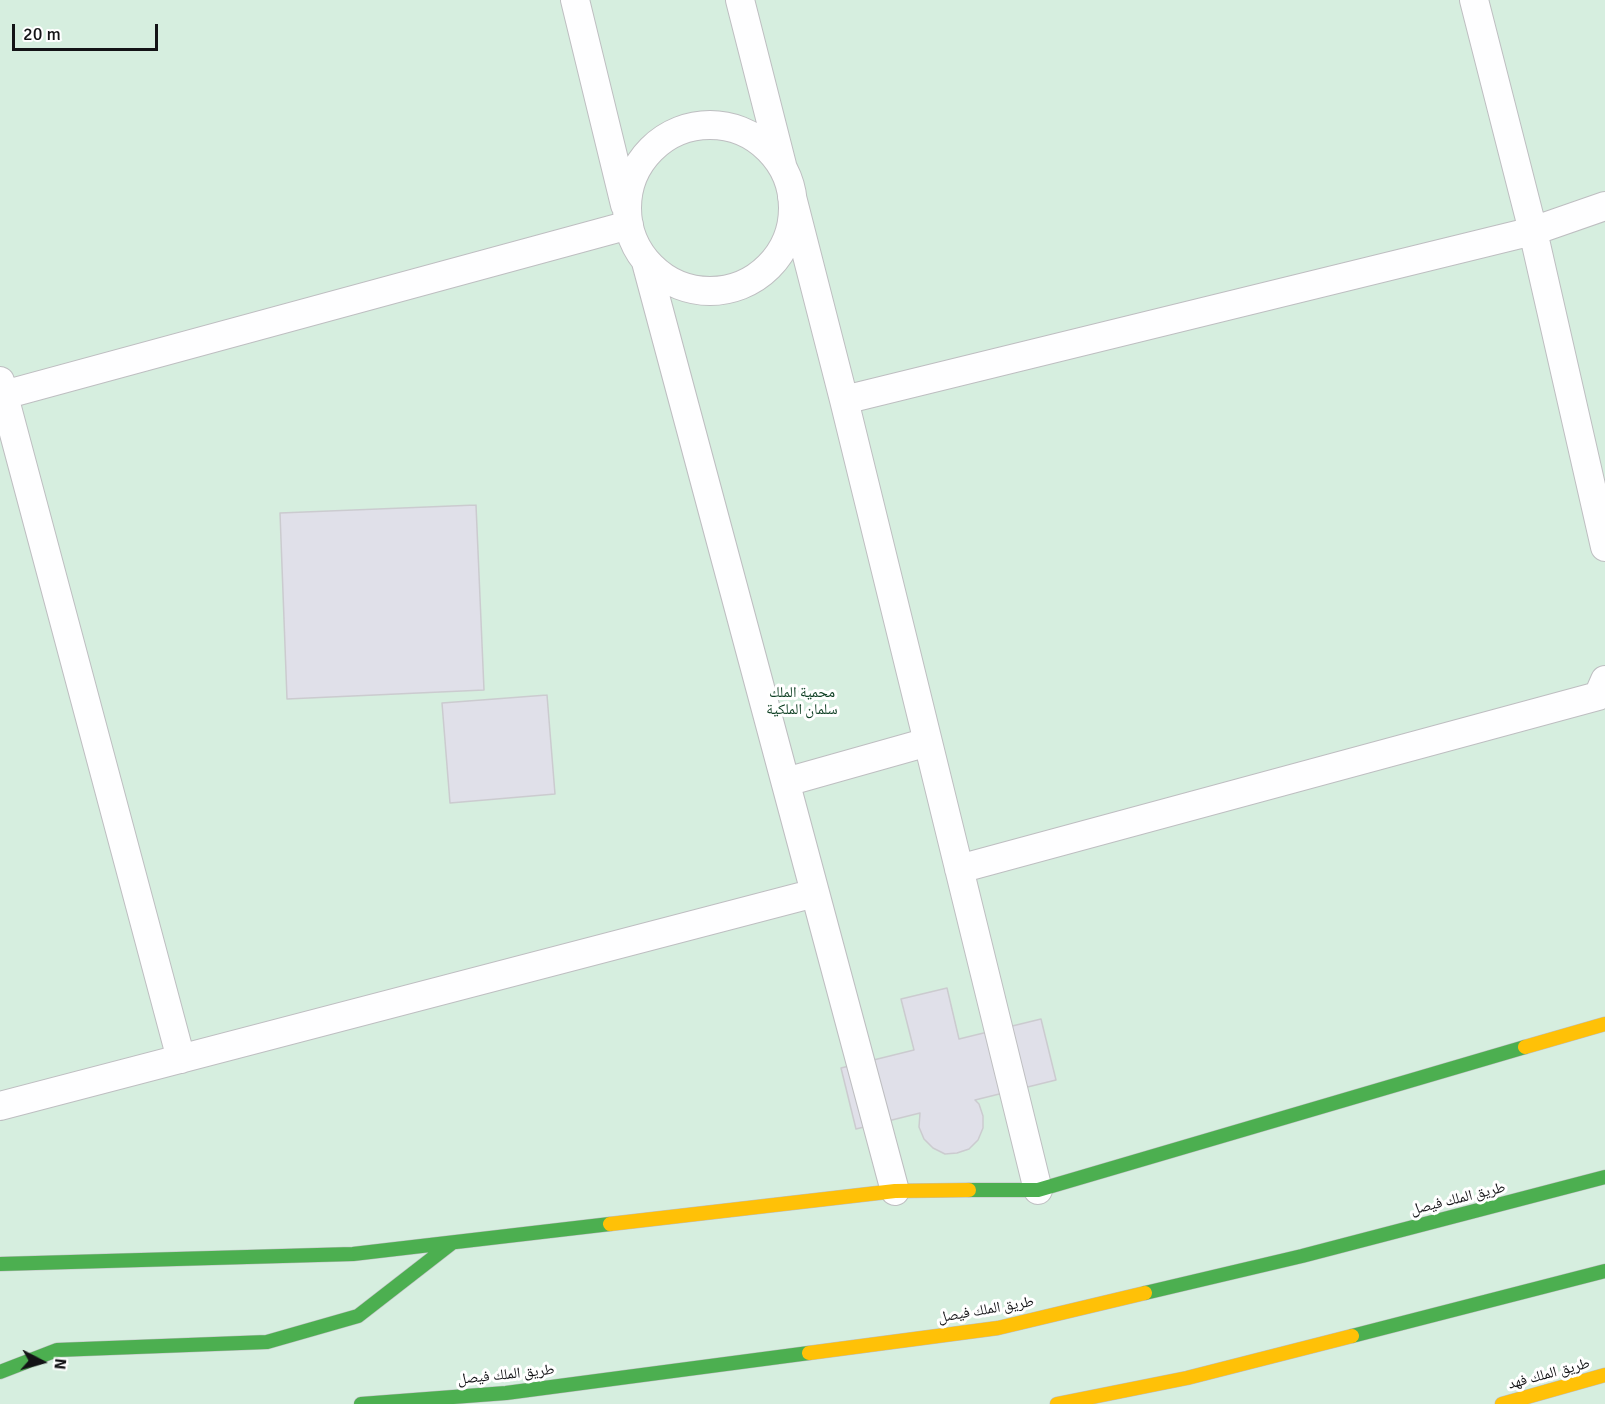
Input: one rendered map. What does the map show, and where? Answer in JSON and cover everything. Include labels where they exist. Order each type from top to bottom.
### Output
[{"type":"street","points":[[0,1264],[353,1254],[895,1191],[1038,1190],[1605,1024]]},
{"type":"street","name":"طريق الملك فيصل","points":[[361,1404],[506,1393],[998,1328],[1302,1256],[1605,1177]]},
{"type":"street","points":[[0,1372],[57,1350],[267,1342],[358,1316],[452,1243]]},
{"type":"street","points":[[1057,1404],[1187,1378],[1605,1270]]},
{"type":"street","name":"طريق الملك فهد","points":[[1502,1404],[1605,1375]]},
{"type":"lane","points":[[575,0],[632,239],[645,262],[895,1191]]},
{"type":"lane","points":[[740,0],[844,400],[1038,1190]]},
{"type":"lane","points":[[1474,0],[1533,231],[1605,547]]},
{"type":"lane","points":[[628,218],[630,183],[643,158],[663,139],[689,127],[717,125],[744,132],[768,147],[784,170]]},
{"type":"lane","points":[[645,262],[666,279],[690,289],[717,291],[743,284],[765,270],[782,249],[791,224],[792,197]]},
{"type":"lane","points":[[844,400],[1533,231],[1605,206]]},
{"type":"lane","points":[[181,1059],[1,391],[628,218]]},
{"type":"lane","points":[[959,868],[1598,696],[1605,680]]},
{"type":"lane","points":[[786,782],[928,742]]},
{"type":"lane","points":[[0,1106],[815,893]]},
{"type":"green space","name":"محمية الملك سلمان الملكية","points":[[0,0],[1605,0],[1605,1404],[0,1404]]},
{"type":"building","points":[[476,505],[484,690],[287,699],[280,513]]},
{"type":"building","points":[[547,695],[555,794],[450,803],[442,703]]},
{"type":"building","points":[[947,988],[959,1039],[1041,1019],[1056,1080],[975,1100],[983,1116],[983,1128],[978,1140],[969,1149],[957,1153],[945,1154],[933,1148],[924,1139],[919,1127],[920,1113],[856,1129],[841,1068],[914,1050],[901,999]]},
{"type":"traffic: fast","points":[[969,1190],[1038,1190],[1525,1047]]},
{"type":"traffic: fast","points":[[1145,1293],[1302,1256],[1605,1177]]},
{"type":"traffic: fast","points":[[0,1264],[353,1254],[610,1224]]},
{"type":"traffic: fast","points":[[0,1372],[57,1350],[267,1342],[358,1316],[452,1243]]},
{"type":"traffic: fast","points":[[1352,1336],[1605,1271]]},
{"type":"traffic: fast","points":[[361,1404],[506,1393],[809,1353]]},
{"type":"traffic: slow","points":[[1525,1047],[1605,1024]]},
{"type":"traffic: slow","points":[[610,1224],[895,1191],[969,1190]]},
{"type":"traffic: slow","points":[[809,1353],[998,1328],[1145,1293]]},
{"type":"traffic: slow","points":[[1057,1404],[1187,1378],[1352,1336]]},
{"type":"traffic: slow","points":[[1502,1404],[1605,1375]]}]
